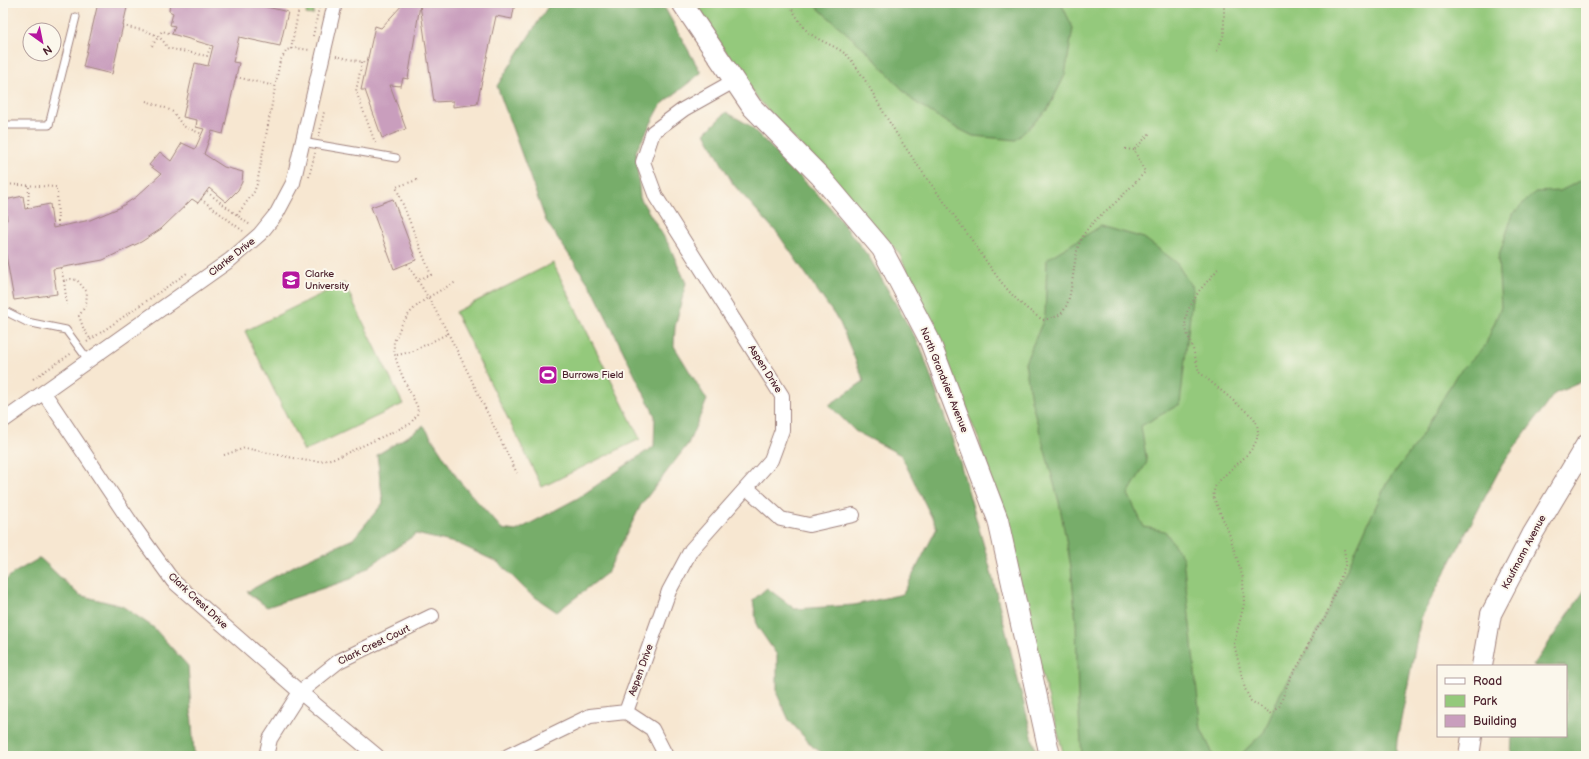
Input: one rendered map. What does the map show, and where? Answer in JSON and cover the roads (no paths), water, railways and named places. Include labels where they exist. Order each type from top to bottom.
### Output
[{"type":"street","name":"Clarke Drive","points":[[3,421],[230,260],[260,234],[277,213],[293,183],[335,3]]},
{"type":"street","name":"North Grandview Avenue","points":[[682,3],[752,107],[820,176],[882,249],[929,339],[998,520],[1050,756]]},
{"type":"street","name":"Aspen Drive","points":[[626,712],[669,591],[691,550],[748,488],[771,460],[782,430],[782,396],[656,197],[643,162],[653,132],[684,109],[734,81]]},
{"type":"street","name":"Clark Crest Drive","points":[[44,393],[129,520],[173,581],[300,692],[377,756]]},
{"type":"street","name":"Kaufmann Avenue","points":[[1482,665],[1491,614],[1532,535],[1586,445]]},
{"type":"street","points":[[748,488],[781,519],[809,525],[853,515]]},
{"type":"street","name":"Clark Crest Court","points":[[266,756],[270,739],[300,692],[340,661],[432,616]]},
{"type":"street","points":[[508,756],[590,716],[626,712],[652,730],[666,756]]},
{"type":"street","points":[[1469,756],[1472,737]]},
{"type":"lane","points":[[3,125],[49,125],[76,16]]},
{"type":"lane","points":[[302,142],[396,158]]},
{"type":"lane","points":[[3,310],[28,322],[66,330],[89,361]]},
{"type":"place","name":"Clarke University","points":[[291,280]]},
{"type":"place","name":"Burrows Field","points":[[548,375]]}]
